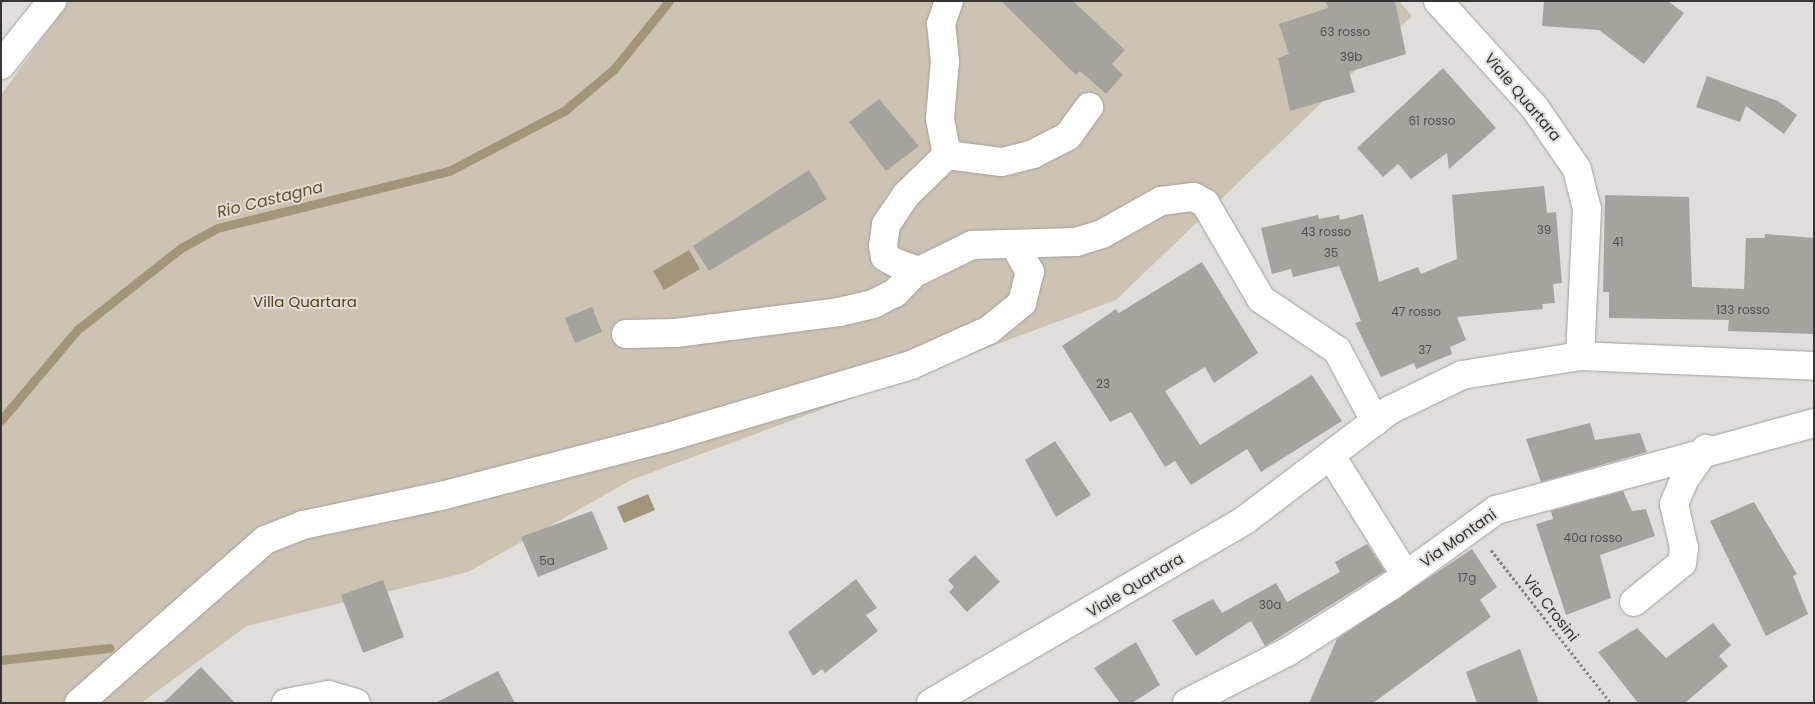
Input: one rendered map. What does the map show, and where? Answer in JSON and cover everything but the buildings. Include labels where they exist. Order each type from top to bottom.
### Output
[{"type":"street","points":[[1,65],[52,1]]},
{"type":"street","points":[[947,155],[940,118],[945,61],[941,24],[949,1]]},
{"type":"street","name":"Viale Quartara","points":[[1438,1],[1535,108],[1577,169],[1587,209],[1580,356]]},
{"type":"street","points":[[947,155],[1002,162],[1033,154],[1068,136],[1089,107]]},
{"type":"street","points":[[916,271],[885,257],[882,235],[906,196],[947,155]]},
{"type":"street","points":[[626,334],[676,333],[839,312],[872,304],[895,293],[916,271],[972,245],[1015,246],[1076,242],[1102,234],[1161,201],[1183,195],[1204,203],[1261,299],[1337,350],[1375,421]]},
{"type":"street","points":[[79,703],[265,540],[303,525],[441,496],[665,438],[911,365],[989,330],[1022,303],[1030,272],[1015,246]]},
{"type":"street","name":"Viale Quartara","points":[[931,703],[1245,520],[1375,421],[1462,375],[1580,356],[1814,366]]},
{"type":"street","name":"Via Montani","points":[[1188,703],[1289,650],[1405,574],[1496,510],[1706,449],[1814,423]]},
{"type":"street","points":[[1634,602],[1682,563],[1684,548],[1674,504],[1684,480],[1706,449]]},
{"type":"street","points":[[1331,456],[1405,574]]},
{"type":"street","points":[[286,703],[328,695],[356,703]]},
{"type":"path","name":"Via Crosini","points":[[1474,527],[1611,703]]},
{"type":"green space","name":"Villa Quartara","points":[[69,1],[1399,1],[1412,16],[1116,300],[631,480],[468,572],[247,626],[141,703],[1,703],[1,95]]},
{"type":"shaded area","points":[[689,250],[700,269],[664,290],[653,271]]},
{"type":"shaded area","points":[[648,494],[655,510],[624,523],[617,507]]},
{"type":"waterway","name":"Rio Castagna","points":[[1,420],[77,330],[181,248],[217,228],[449,171],[564,111],[614,69],[669,1]]},
{"type":"waterway","points":[[1,660],[109,648]]}]
